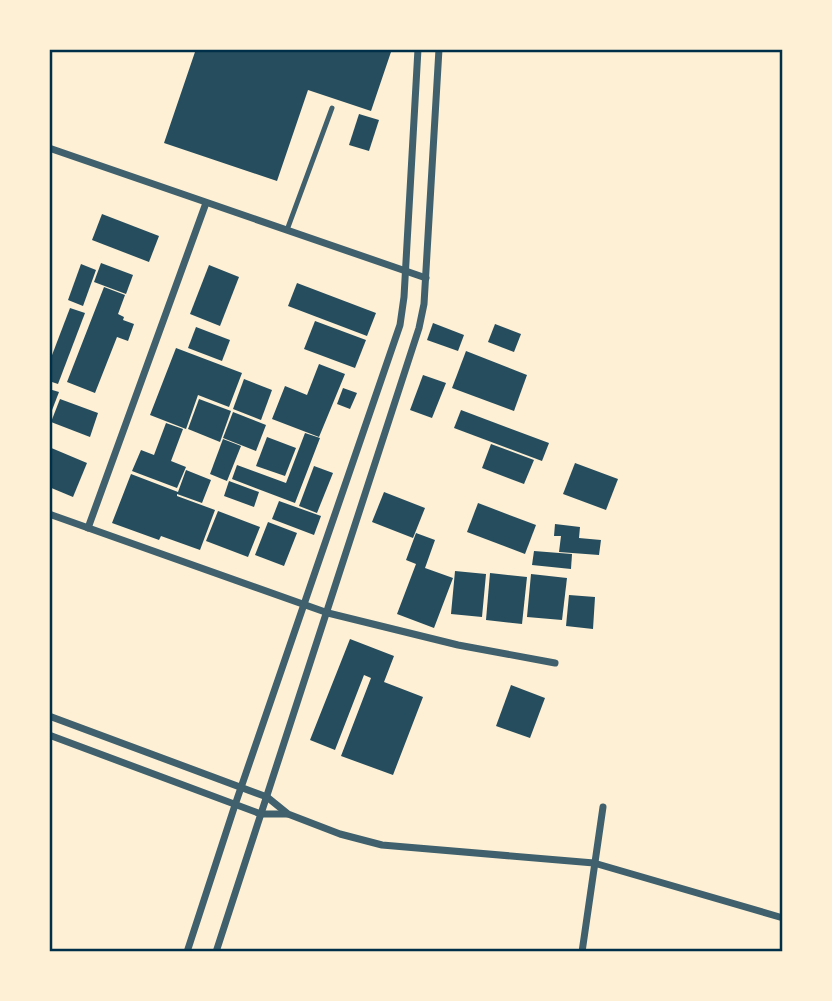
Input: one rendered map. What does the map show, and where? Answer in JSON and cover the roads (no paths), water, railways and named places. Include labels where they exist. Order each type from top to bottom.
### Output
[{"type":"street","points":[[187,952],[400,325],[418,49]]},
{"type":"street","points":[[216,952],[419,328],[426,278],[439,49]]},
{"type":"street","points":[[49,148],[426,278]]},
{"type":"street","points":[[88,528],[206,203]]},
{"type":"street","points":[[49,514],[328,613],[458,645],[555,663]]},
{"type":"street","points":[[49,716],[267,797],[288,814],[340,834],[382,845],[594,863],[783,918]]},
{"type":"street","points":[[49,735],[261,814],[288,814]]},
{"type":"street","points":[[582,952],[603,807]]},
{"type":"lane","points":[[287,230],[332,108]]}]
